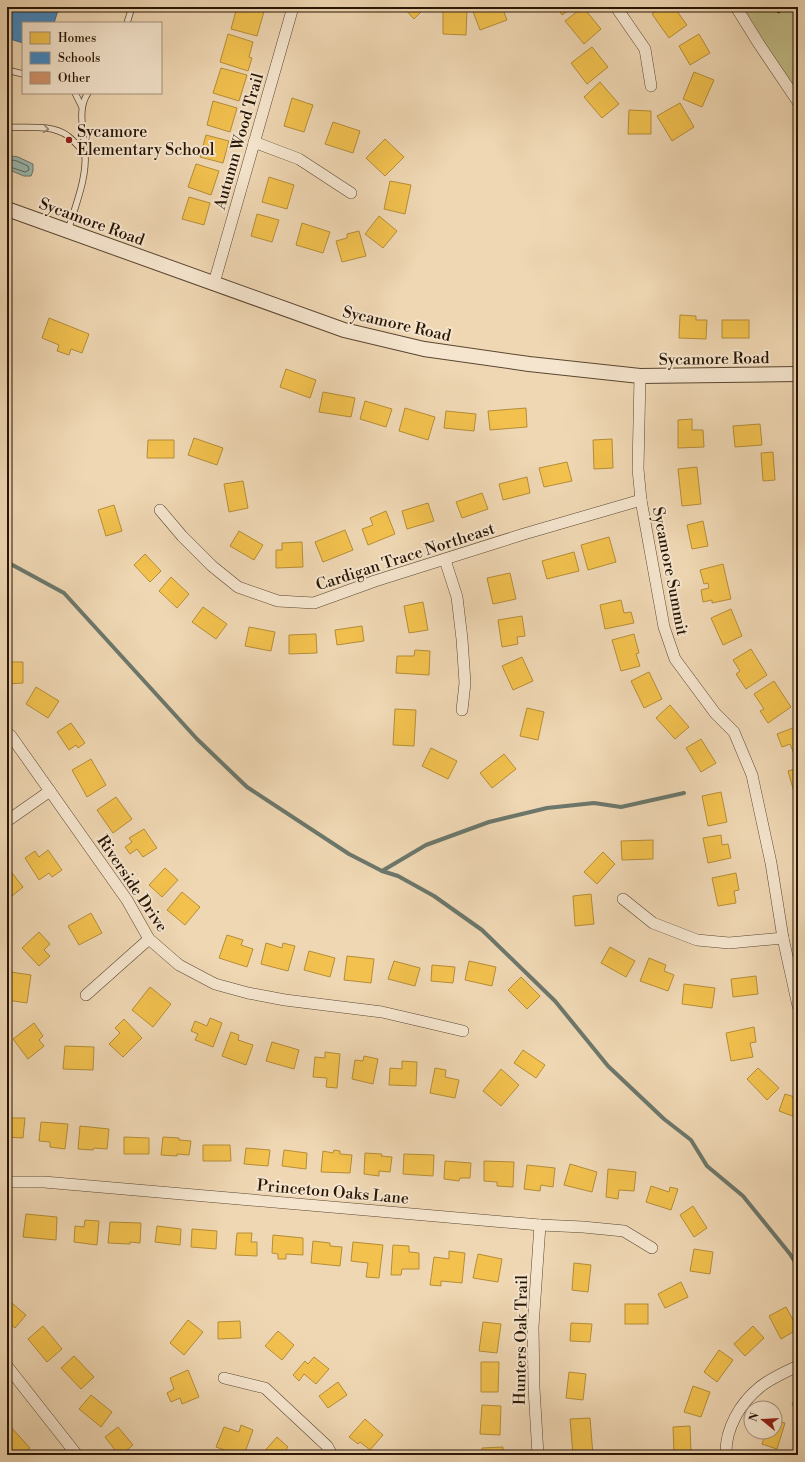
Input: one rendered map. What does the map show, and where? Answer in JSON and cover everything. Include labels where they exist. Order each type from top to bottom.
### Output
[{"type":"street","name":"Autumn Wood Trail","points":[[214,283],[293,7]]},
{"type":"street","points":[[616,7],[645,49],[651,86]]},
{"type":"street","points":[[736,7],[758,44],[798,102]]},
{"type":"street","points":[[254,142],[299,159],[351,193]]},
{"type":"street","name":"Sycamore Road","points":[[7,209],[344,330],[424,350],[529,364],[640,376],[798,374]]},
{"type":"street","name":"Sycamore Summit","points":[[640,376],[638,469],[641,500],[664,627],[675,659],[716,713],[734,732],[752,775],[770,863],[783,938],[798,1006]]},
{"type":"street","name":"Cardigan Trace Northeast","points":[[160,510],[182,536],[212,566],[238,587],[278,601],[314,603],[375,581],[524,534],[641,500]]},
{"type":"street","points":[[445,560],[457,597],[461,632],[465,683],[462,710]]},
{"type":"street","name":"Riverside Drive","points":[[7,732],[50,790],[127,900],[149,939],[179,965],[215,984],[248,993],[285,1000],[382,1012],[463,1031]]},
{"type":"street","points":[[7,822],[50,790]]},
{"type":"street","points":[[623,899],[653,923],[697,940],[729,943],[783,938]]},
{"type":"street","points":[[86,995],[149,939]]},
{"type":"street","name":"Princeton Oaks Lane","points":[[7,1182],[52,1182],[624,1231],[652,1248]]},
{"type":"street","name":"Hunters Oak Trail","points":[[538,1455],[534,1388],[533,1327],[540,1225]]},
{"type":"street","points":[[7,1366],[77,1455]]},
{"type":"street","points":[[726,1455],[730,1428],[743,1405],[760,1387],[798,1366]]},
{"type":"street","points":[[224,1378],[265,1388],[327,1446],[332,1455]]},
{"type":"lane","points":[[127,22],[132,7]]},
{"type":"lane","points":[[7,70],[22,74]]},
{"type":"lane","points":[[76,94],[82,107]]},
{"type":"lane","points":[[68,231],[84,175],[86,154],[82,126],[82,107],[88,94]]},
{"type":"lane","points":[[7,127],[49,128],[58,131],[68,137],[86,154]]},
{"type":"shaded area","points":[[731,7],[798,7],[798,103]]},
{"type":"water","points":[[7,155],[18,157],[33,164],[31,176],[24,176],[7,169]]},
{"type":"building: Homes","points":[[237,7],[265,8],[257,36],[231,29]]},
{"type":"building: Homes","points":[[403,7],[426,7],[414,19]]},
{"type":"building: Homes","points":[[478,7],[502,7],[507,20],[480,30],[472,9]]},
{"type":"building: Homes","points":[[557,7],[573,7],[562,15]]},
{"type":"building: Homes","points":[[583,7],[601,29],[584,44],[565,21]]},
{"type":"building: Homes","points":[[661,7],[674,7],[687,25],[669,38],[652,14]]},
{"type":"building: Homes","points":[[443,8],[467,9],[466,35],[443,34]]},
{"type":"building: Homes","points":[[228,34],[253,42],[249,57],[252,58],[248,71],[220,62]]},
{"type":"building: Homes","points":[[699,34],[710,53],[690,65],[679,46]]},
{"type":"building: Homes","points":[[592,47],[608,67],[587,84],[571,63]]},
{"type":"building: Homes","points":[[221,68],[247,75],[239,101],[213,93]]},
{"type":"building: Homes","points":[[694,72],[714,80],[702,107],[683,99]]},
{"type":"building: Homes","points":[[600,82],[619,104],[602,118],[584,97]]},
{"type":"building: Homes","points":[[292,98],[313,105],[304,132],[284,126]]},
{"type":"building: Homes","points":[[213,101],[237,108],[230,132],[207,125]]},
{"type":"building: Homes","points":[[680,103],[694,127],[672,141],[657,116]]},
{"type":"building: Homes","points":[[629,110],[651,111],[651,134],[628,134]]},
{"type":"building: Homes","points":[[333,122],[360,131],[353,153],[325,144]]},
{"type":"building: Homes","points":[[206,135],[229,141],[223,163],[200,157]]},
{"type":"building: Homes","points":[[385,139],[404,157],[385,176],[366,158]]},
{"type":"building: Homes","points":[[196,164],[219,171],[211,195],[188,187]]},
{"type":"building: Homes","points":[[269,177],[294,185],[287,209],[262,202]]},
{"type":"building: Homes","points":[[390,181],[411,185],[405,214],[384,209]]},
{"type":"building: Homes","points":[[189,197],[210,203],[204,225],[182,219]]},
{"type":"building: Homes","points":[[257,214],[279,220],[272,242],[251,236]]},
{"type":"building: Homes","points":[[379,216],[397,231],[383,248],[365,234]]},
{"type":"building: Homes","points":[[302,223],[330,232],[323,253],[296,245]]},
{"type":"building: Homes","points":[[359,231],[366,256],[342,262],[336,241],[347,238],[347,234]]},
{"type":"building: Homes","points":[[680,315],[696,316],[696,320],[707,320],[706,339],[679,338]]},
{"type":"building: Homes","points":[[49,318],[89,334],[82,353],[71,349],[69,355],[57,351],[59,345],[42,338]]},
{"type":"building: Homes","points":[[722,320],[749,320],[749,338],[722,338]]},
{"type":"building: Homes","points":[[286,369],[316,380],[310,398],[280,387]]},
{"type":"building: Homes","points":[[323,392],[355,398],[351,417],[319,412]]},
{"type":"building: Homes","points":[[365,401],[392,409],[386,427],[360,419]]},
{"type":"building: Homes","points":[[405,408],[435,417],[428,440],[399,431]]},
{"type":"building: Homes","points":[[526,408],[527,427],[490,430],[488,411]]},
{"type":"building: Homes","points":[[446,411],[476,414],[474,431],[444,428]]},
{"type":"building: Homes","points":[[692,419],[692,430],[703,430],[704,447],[678,448],[678,420]]},
{"type":"building: Homes","points":[[760,424],[762,445],[735,447],[733,426]]},
{"type":"building: Homes","points":[[194,438],[223,448],[217,465],[188,455]]},
{"type":"building: Homes","points":[[612,439],[613,468],[594,469],[593,440]]},
{"type":"building: Homes","points":[[148,440],[174,440],[174,458],[147,458]]},
{"type":"building: Homes","points":[[773,452],[775,480],[763,481],[761,453]]},
{"type":"building: Homes","points":[[567,462],[572,481],[544,487],[539,468]]},
{"type":"building: Homes","points":[[697,467],[701,504],[682,506],[678,469]]},
{"type":"building: Homes","points":[[527,477],[530,493],[503,500],[499,484]]},
{"type":"building: Homes","points":[[243,481],[248,508],[229,512],[224,484]]},
{"type":"building: Homes","points":[[482,493],[488,509],[462,518],[456,502]]},
{"type":"building: Homes","points":[[428,503],[434,521],[407,529],[402,511]]},
{"type":"building: Homes","points":[[114,505],[122,531],[106,536],[98,510]]},
{"type":"building: Homes","points":[[386,511],[395,534],[368,545],[362,529],[373,525],[370,518]]},
{"type":"building: Homes","points":[[703,521],[708,546],[692,549],[687,525]]},
{"type":"building: Homes","points":[[345,530],[353,550],[323,562],[315,542]]},
{"type":"building: Homes","points":[[239,531],[263,545],[254,560],[230,546]]},
{"type":"building: Homes","points":[[609,537],[616,562],[588,570],[581,545]]},
{"type":"building: Homes","points":[[302,542],[303,567],[276,568],[276,550],[282,550],[282,543]]},
{"type":"building: Homes","points":[[574,552],[579,571],[547,579],[542,561]]},
{"type":"building: Homes","points":[[145,554],[161,571],[150,582],[134,565]]},
{"type":"building: Homes","points":[[723,564],[731,599],[712,603],[712,600],[703,602],[701,590],[709,588],[708,583],[704,584],[700,570]]},
{"type":"building: Homes","points":[[510,573],[516,599],[493,604],[487,578]]},
{"type":"building: Homes","points":[[171,577],[189,594],[177,608],[159,591]]},
{"type":"building: Homes","points":[[621,600],[624,613],[631,612],[634,623],[605,629],[600,605]]},
{"type":"building: Homes","points":[[423,602],[428,630],[409,633],[404,606]]},
{"type":"building: Homes","points":[[203,607],[227,624],[216,639],[192,622]]},
{"type":"building: Homes","points":[[731,609],[742,636],[723,645],[711,618]]},
{"type":"building: Homes","points":[[522,616],[525,636],[517,637],[518,644],[502,647],[498,620]]},
{"type":"building: Homes","points":[[362,626],[364,641],[337,645],[335,630]]},
{"type":"building: Homes","points":[[249,627],[275,632],[271,651],[245,646]]},
{"type":"building: Homes","points":[[316,634],[317,653],[289,654],[289,635]]},
{"type":"building: Homes","points":[[634,634],[639,653],[636,654],[640,666],[621,671],[612,640]]},
{"type":"building: Homes","points":[[751,649],[767,675],[746,689],[736,674],[740,671],[733,660]]},
{"type":"building: Homes","points":[[415,650],[430,651],[429,675],[396,673],[397,656],[414,656]]},
{"type":"building: Homes","points":[[522,657],[533,681],[513,690],[502,666]]},
{"type":"building: Homes","points":[[7,662],[23,662],[23,683],[7,684]]},
{"type":"building: Homes","points":[[649,672],[662,699],[644,708],[631,681]]},
{"type":"building: Homes","points":[[774,681],[791,707],[768,723],[760,711],[764,709],[754,694]]},
{"type":"building: Homes","points":[[36,687],[59,701],[48,718],[26,704]]},
{"type":"building: Homes","points":[[670,705],[689,727],[675,739],[656,718]]},
{"type":"building: Homes","points":[[527,708],[544,712],[538,740],[520,736]]},
{"type":"building: Homes","points":[[395,709],[416,710],[414,746],[393,745]]},
{"type":"building: Homes","points":[[71,723],[85,743],[78,748],[76,745],[69,750],[57,732]]},
{"type":"building: Homes","points":[[798,726],[798,752],[794,754],[790,744],[782,747],[777,734]]},
{"type":"building: Homes","points":[[701,739],[716,763],[701,772],[686,748]]},
{"type":"building: Homes","points":[[431,748],[457,761],[448,779],[422,766]]},
{"type":"building: Homes","points":[[504,754],[516,769],[492,788],[480,773]]},
{"type":"building: Homes","points":[[91,759],[106,785],[87,797],[72,770]]},
{"type":"building: Homes","points":[[798,768],[798,798],[796,799],[788,771]]},
{"type":"building: Homes","points":[[721,792],[727,822],[708,826],[702,796]]},
{"type":"building: Homes","points":[[116,797],[132,819],[113,833],[97,810]]},
{"type":"building: Homes","points":[[144,829],[157,848],[143,857],[137,849],[130,854],[125,847],[132,842],[129,838]]},
{"type":"building: Homes","points":[[721,835],[722,845],[728,844],[731,858],[708,863],[703,838]]},
{"type":"building: Homes","points":[[653,840],[653,859],[622,860],[621,841]]},
{"type":"building: Homes","points":[[48,850],[62,870],[52,877],[49,873],[39,880],[25,858],[35,851],[39,857]]},
{"type":"building: Homes","points":[[603,852],[615,864],[597,884],[584,872]]},
{"type":"building: Homes","points":[[165,868],[178,880],[162,897],[149,885]]},
{"type":"building: Homes","points":[[9,869],[23,887],[7,900],[7,870]]},
{"type":"building: Homes","points":[[736,873],[739,890],[734,891],[736,903],[718,906],[712,878]]},
{"type":"building: Homes","points":[[182,892],[200,907],[185,925],[167,910]]},
{"type":"building: Homes","points":[[591,894],[594,924],[575,926],[573,896]]},
{"type":"building: Homes","points":[[91,913],[102,933],[79,945],[68,926]]},
{"type":"building: Homes","points":[[39,932],[50,944],[44,950],[50,956],[39,966],[22,948]]},
{"type":"building: Homes","points":[[227,935],[243,940],[241,945],[253,949],[247,967],[219,958]]},
{"type":"building: Homes","points":[[266,943],[282,948],[283,943],[295,946],[288,971],[261,964]]},
{"type":"building: Homes","points":[[610,947],[635,961],[626,977],[601,963]]},
{"type":"building: Homes","points":[[309,951],[335,958],[330,977],[304,970]]},
{"type":"building: Homes","points":[[347,956],[374,959],[371,983],[344,980]]},
{"type":"building: Homes","points":[[649,958],[666,965],[664,971],[674,975],[668,991],[640,981]]},
{"type":"building: Homes","points":[[394,961],[420,968],[415,986],[388,979]]},
{"type":"building: Homes","points":[[469,961],[496,967],[492,986],[465,980]]},
{"type":"building: Homes","points":[[432,965],[455,967],[453,983],[431,981]]},
{"type":"building: Homes","points":[[11,972],[31,975],[27,1003],[7,1000]]},
{"type":"building: Homes","points":[[756,976],[758,994],[733,997],[731,979]]},
{"type":"building: Homes","points":[[521,977],[540,996],[527,1009],[508,990]]},
{"type":"building: Homes","points":[[684,984],[715,988],[712,1008],[682,1004]]},
{"type":"building: Homes","points":[[150,987],[171,1004],[153,1027],[132,1010]]},
{"type":"building: Homes","points":[[210,1018],[222,1023],[213,1047],[195,1040],[198,1034],[191,1031],[195,1021],[207,1026]]},
{"type":"building: Homes","points":[[124,1019],[142,1038],[123,1057],[109,1044],[120,1033],[115,1028]]},
{"type":"building: Homes","points":[[34,1023],[43,1036],[39,1040],[44,1046],[28,1059],[13,1039]]},
{"type":"building: Homes","points":[[754,1027],[756,1042],[750,1043],[753,1057],[731,1061],[726,1033]]},
{"type":"building: Homes","points":[[231,1032],[239,1035],[238,1040],[253,1045],[246,1065],[222,1056]]},
{"type":"building: Homes","points":[[272,1042],[299,1050],[294,1069],[266,1061]]},
{"type":"building: Homes","points":[[65,1046],[94,1047],[93,1070],[63,1069]]},
{"type":"building: Homes","points":[[523,1050],[545,1065],[536,1078],[514,1063]]},
{"type":"building: Homes","points":[[325,1052],[340,1054],[337,1088],[326,1087],[327,1078],[313,1077],[315,1057],[325,1058]]},
{"type":"building: Homes","points":[[364,1056],[378,1059],[373,1084],[352,1079],[355,1060],[363,1061]]},
{"type":"building: Homes","points":[[402,1061],[417,1062],[416,1086],[389,1085],[390,1068],[402,1069]]},
{"type":"building: Homes","points":[[435,1068],[446,1070],[445,1077],[459,1080],[455,1098],[430,1093]]},
{"type":"building: Homes","points":[[758,1068],[779,1088],[767,1100],[747,1079]]},
{"type":"building: Homes","points":[[501,1069],[519,1085],[501,1106],[483,1091]]},
{"type":"building: Homes","points":[[785,1094],[798,1098],[798,1118],[779,1111]]},
{"type":"building: Homes","points":[[7,1118],[25,1118],[23,1138],[7,1137]]},
{"type":"building: Homes","points":[[41,1122],[68,1124],[65,1149],[50,1147],[50,1142],[39,1141]]},
{"type":"building: Homes","points":[[80,1126],[109,1129],[107,1149],[78,1149]]},
{"type":"building: Homes","points":[[124,1137],[149,1138],[149,1154],[124,1154]]},
{"type":"building: Homes","points":[[163,1137],[179,1138],[179,1140],[191,1141],[189,1155],[161,1155]]},
{"type":"building: Homes","points":[[203,1145],[230,1145],[231,1161],[203,1161]]},
{"type":"building: Homes","points":[[246,1148],[270,1150],[268,1166],[244,1164]]},
{"type":"building: Homes","points":[[284,1150],[307,1153],[306,1169],[282,1166]]},
{"type":"building: Homes","points":[[334,1150],[340,1151],[340,1154],[352,1155],[350,1173],[321,1172],[323,1151],[333,1153]]},
{"type":"building: Homes","points":[[365,1153],[382,1154],[381,1156],[392,1157],[390,1172],[379,1171],[379,1176],[364,1174]]},
{"type":"building: Homes","points":[[404,1154],[434,1155],[433,1176],[403,1174]]},
{"type":"building: Homes","points":[[445,1161],[471,1163],[470,1178],[460,1178],[459,1181],[444,1179]]},
{"type":"building: Homes","points":[[484,1161],[514,1162],[513,1187],[497,1186],[497,1182],[484,1181]]},
{"type":"building: Homes","points":[[570,1164],[597,1172],[592,1192],[564,1185]]},
{"type":"building: Homes","points":[[527,1165],[555,1168],[553,1187],[541,1185],[540,1191],[524,1189]]},
{"type":"building: Homes","points":[[608,1169],[636,1172],[634,1191],[619,1190],[618,1199],[606,1197]]},
{"type":"building: Homes","points":[[651,1186],[669,1192],[670,1187],[678,1189],[671,1210],[646,1202]]},
{"type":"building: Homes","points":[[693,1206],[707,1228],[694,1237],[680,1215]]},
{"type":"building: Homes","points":[[26,1214],[57,1217],[56,1240],[23,1237]]},
{"type":"building: Homes","points":[[85,1220],[99,1221],[97,1245],[74,1242],[75,1226],[84,1227]]},
{"type":"building: Homes","points":[[110,1222],[141,1223],[140,1243],[108,1243]]},
{"type":"building: Homes","points":[[157,1226],[181,1229],[180,1245],[155,1242]]},
{"type":"building: Homes","points":[[192,1229],[217,1231],[216,1249],[191,1247]]},
{"type":"building: Homes","points":[[237,1233],[252,1233],[251,1242],[257,1242],[257,1256],[235,1255]]},
{"type":"building: Homes","points":[[273,1235],[303,1238],[303,1255],[286,1254],[286,1259],[278,1259],[278,1254],[272,1253]]},
{"type":"building: Homes","points":[[313,1241],[330,1243],[330,1246],[342,1247],[340,1266],[311,1263]]},
{"type":"building: Homes","points":[[353,1242],[383,1245],[379,1278],[366,1277],[368,1263],[351,1261]]},
{"type":"building: Homes","points":[[393,1245],[409,1246],[409,1252],[419,1253],[419,1269],[402,1269],[401,1275],[391,1275]]},
{"type":"building: Homes","points":[[694,1249],[713,1252],[710,1274],[690,1271]]},
{"type":"building: Homes","points":[[449,1251],[465,1253],[462,1283],[441,1281],[441,1286],[430,1285],[434,1257],[449,1259]]},
{"type":"building: Homes","points":[[478,1254],[502,1259],[498,1282],[473,1278]]},
{"type":"building: Homes","points":[[574,1263],[591,1265],[588,1292],[572,1290]]},
{"type":"building: Homes","points":[[681,1282],[688,1297],[665,1308],[658,1294]]},
{"type":"building: Homes","points":[[7,1299],[26,1315],[15,1328],[7,1321]]},
{"type":"building: Homes","points":[[625,1304],[648,1304],[648,1324],[625,1324]]},
{"type":"building: Homes","points":[[786,1307],[798,1329],[781,1339],[769,1316]]},
{"type":"building: Homes","points":[[188,1320],[203,1332],[184,1355],[170,1343]]},
{"type":"building: Homes","points":[[240,1321],[241,1338],[218,1339],[218,1322]]},
{"type":"building: Homes","points":[[483,1322],[501,1324],[497,1353],[479,1351]]},
{"type":"building: Homes","points":[[571,1323],[592,1324],[590,1342],[570,1341]]},
{"type":"building: Homes","points":[[43,1326],[62,1349],[47,1362],[28,1339]]},
{"type":"building: Homes","points":[[753,1326],[764,1338],[745,1356],[734,1344]]},
{"type":"building: Homes","points":[[278,1331],[294,1345],[282,1360],[265,1346]]},
{"type":"building: Homes","points":[[719,1350],[733,1360],[717,1382],[704,1372]]},
{"type":"building: Homes","points":[[74,1356],[94,1377],[81,1389],[61,1368]]},
{"type":"building: Homes","points":[[314,1357],[329,1369],[316,1384],[304,1374],[299,1381],[293,1375],[305,1361],[308,1364]]},
{"type":"building: Homes","points":[[481,1362],[499,1362],[498,1392],[481,1392]]},
{"type":"building: Homes","points":[[188,1370],[199,1397],[182,1404],[180,1398],[171,1402],[167,1393],[174,1389],[170,1378]]},
{"type":"building: Homes","points":[[569,1372],[586,1374],[583,1400],[566,1398]]},
{"type":"building: Homes","points":[[338,1382],[347,1395],[328,1408],[319,1396]]},
{"type":"building: Homes","points":[[693,1386],[710,1392],[701,1417],[684,1412]]},
{"type":"building: Homes","points":[[91,1395],[112,1412],[101,1427],[79,1409]]},
{"type":"building: Homes","points":[[798,1400],[798,1417],[792,1403]]},
{"type":"building: Homes","points":[[482,1405],[501,1406],[500,1435],[480,1434]]},
{"type":"building: Homes","points":[[590,1418],[593,1455],[573,1455],[570,1419]]},
{"type":"building: Homes","points":[[365,1419],[383,1435],[370,1450],[360,1442],[358,1444],[349,1437]]},
{"type":"building: Homes","points":[[241,1425],[253,1430],[244,1455],[238,1455],[216,1447],[224,1427],[239,1432]]},
{"type":"building: Homes","points":[[10,1426],[30,1448],[22,1455],[11,1455],[7,1450],[7,1429]]},
{"type":"building: Homes","points":[[690,1426],[691,1453],[674,1454],[673,1427]]},
{"type":"building: Homes","points":[[118,1427],[133,1445],[121,1455],[119,1455],[105,1437]]},
{"type":"building: Homes","points":[[277,1437],[288,1447],[283,1454],[284,1455],[261,1455]]},
{"type":"building: Homes","points":[[763,1440],[780,1440],[777,1449],[762,1444]]},
{"type":"building: Homes","points":[[503,1447],[503,1455],[482,1455],[482,1448]]},
{"type":"building: Schools","points":[[7,7],[59,7],[54,22],[22,22],[22,43],[7,38]]},
{"type":"building: Other","points":[[775,7],[790,7],[778,13]]},
{"type":"waterway","points":[[7,562],[64,593],[197,739],[247,787],[349,854],[382,871],[398,876],[434,896],[482,930],[555,1001],[608,1066],[664,1119],[691,1140],[707,1166],[743,1196],[790,1254],[798,1267]]},
{"type":"waterway","points":[[382,871],[426,845],[489,822],[547,808],[594,803],[621,807],[684,793]]},
{"type":"place","name":"Sycamore Elementary School","points":[[69,140]]}]
